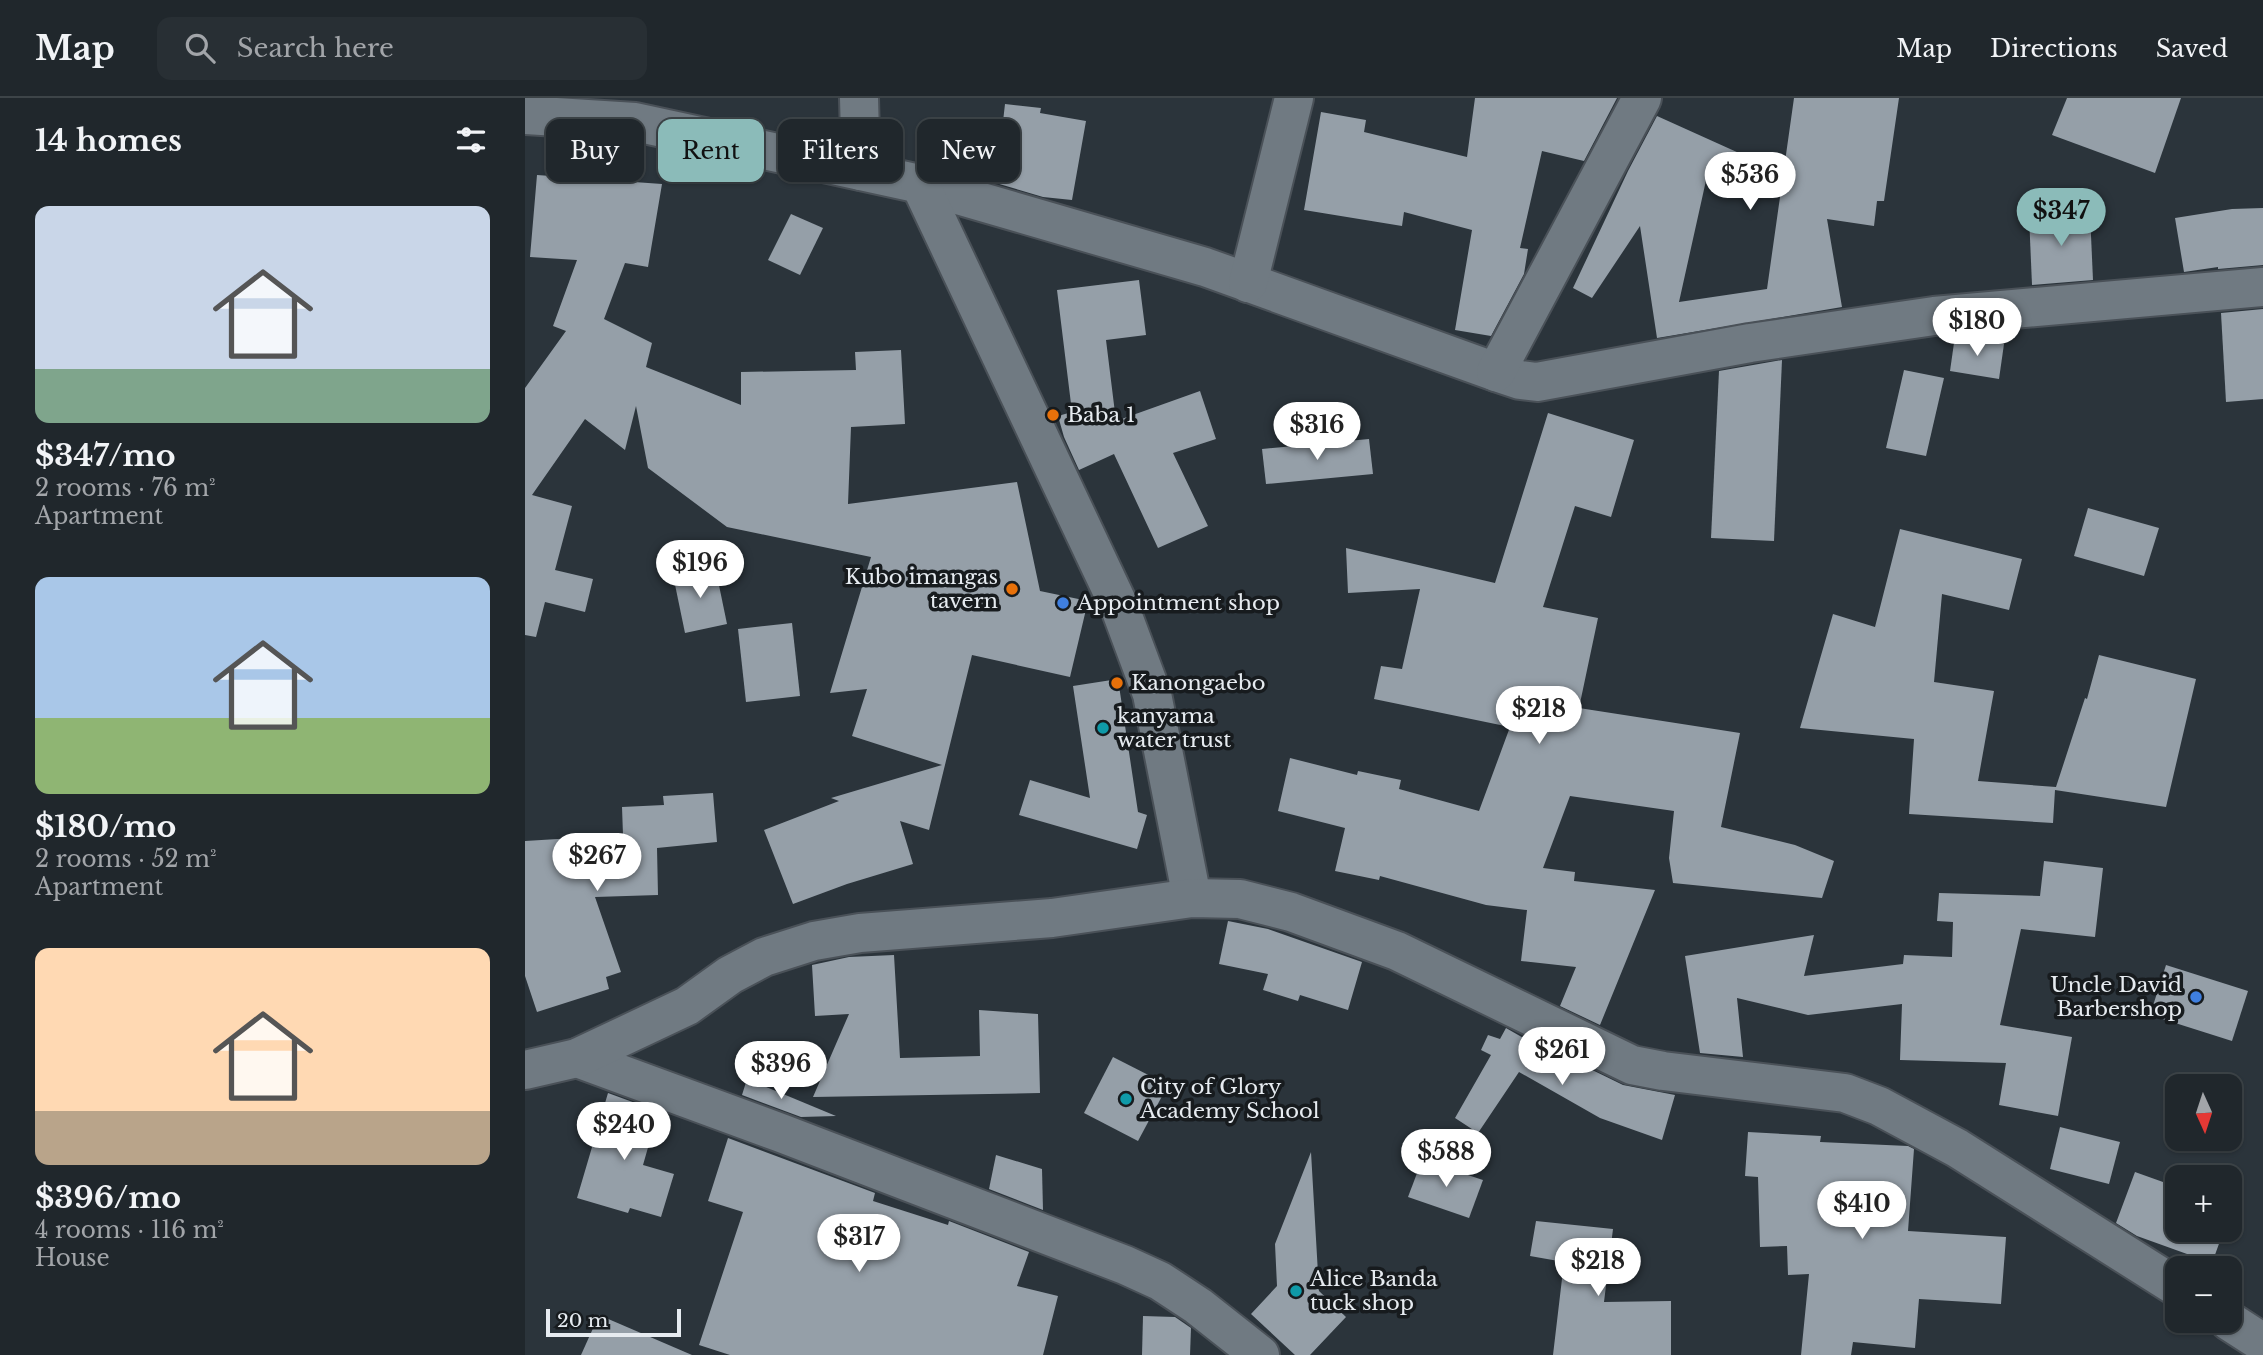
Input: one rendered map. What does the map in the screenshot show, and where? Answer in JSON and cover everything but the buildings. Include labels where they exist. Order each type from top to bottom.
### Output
[{"type":"street","points":[[859,98],[859,119]]},
{"type":"street","points":[[1248,283],[1294,98]]},
{"type":"street","points":[[1496,372],[1642,98]]},
{"type":"street","points":[[525,115],[635,122],[778,153]]},
{"type":"street","points":[[903,180],[1205,267],[1496,372],[1537,382],[1750,343],[1934,316],[2263,287]]},
{"type":"street","points":[[920,184],[1120,608],[1152,694],[1192,898]]},
{"type":"street","points":[[525,1070],[577,1058],[687,1006],[713,990],[730,975],[764,957],[814,941],[860,933],[1052,918],[1192,898],[1240,899],[1291,912],[1397,951],[1632,1065],[1846,1093],[1879,1106],[1957,1148],[2165,1279]]},
{"type":"street","points":[[577,1058],[1137,1270],[1160,1281],[1198,1306],[1260,1355]]},
{"type":"place","name":"Baba 1","points":[[1053,415]]},
{"type":"place","name":"Kubo imangas tavern","points":[[1012,589]]},
{"type":"place","name":"Appointment shop","points":[[1063,603]]},
{"type":"place","name":"Kanongaebo","points":[[1117,683]]},
{"type":"place","name":"kanyama water trust","points":[[1103,728]]},
{"type":"place","name":"Uncle David Barbershop","points":[[2196,997]]},
{"type":"place","name":"City of Glory Academy School","points":[[1126,1099]]},
{"type":"place","name":"Alice Banda tuck shop","points":[[1296,1291]]}]
